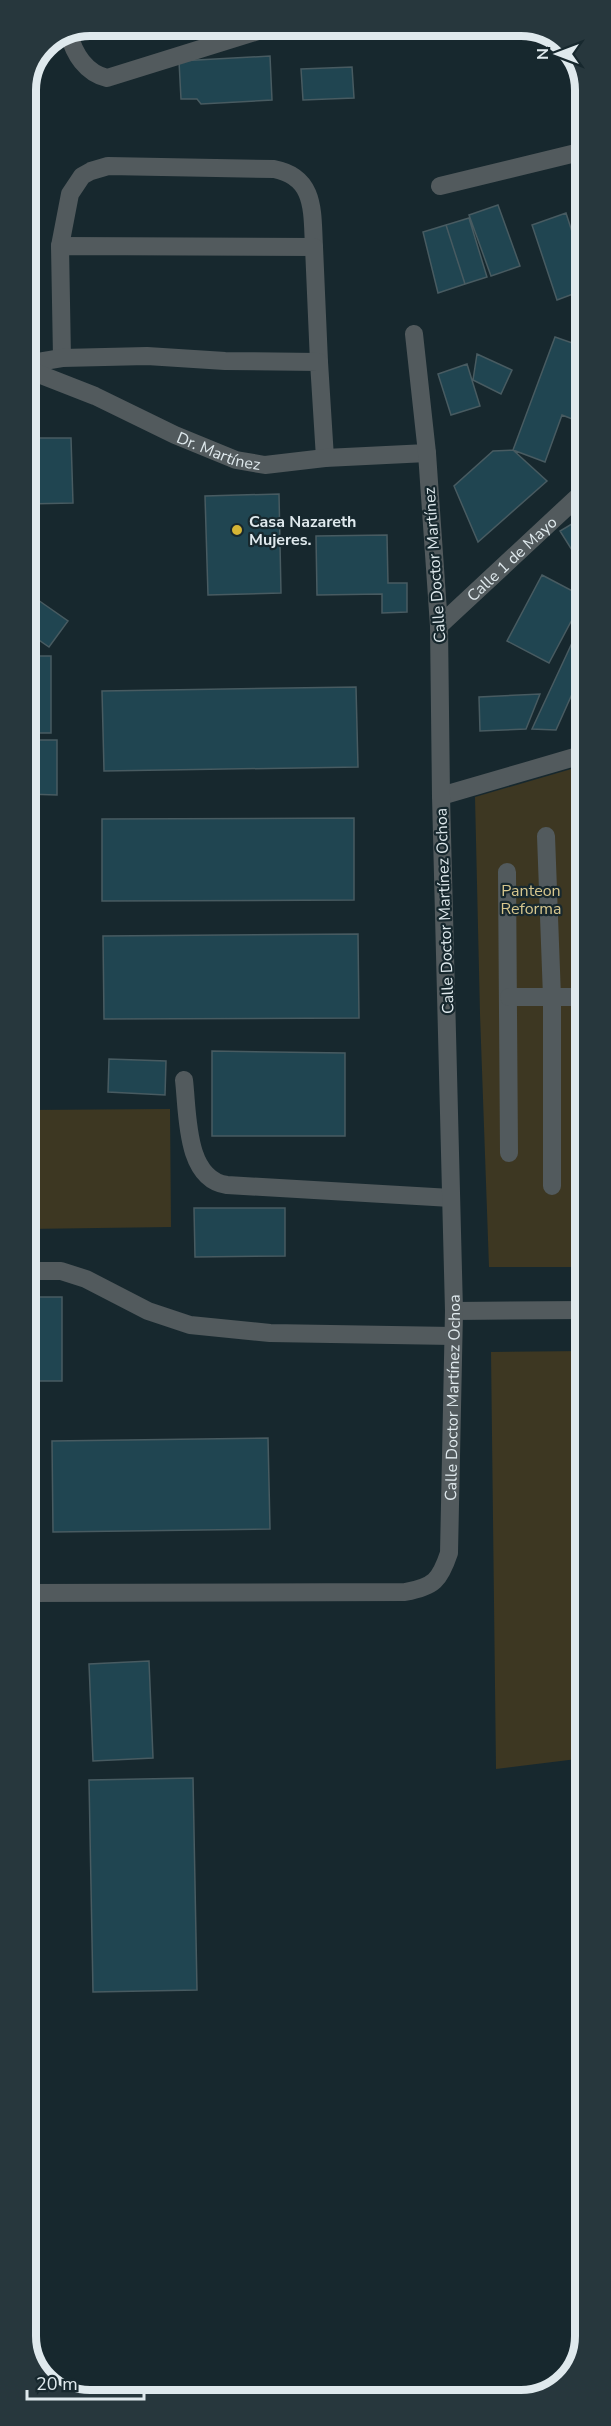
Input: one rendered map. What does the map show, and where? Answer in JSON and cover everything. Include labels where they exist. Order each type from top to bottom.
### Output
[{"type":"street","points":[[70,40],[72,48],[87,68],[98,76],[107,78],[243,36]]},
{"type":"street","points":[[440,186],[575,153]]},
{"type":"street","points":[[62,358],[60,246],[70,194],[82,176],[108,166],[285,171],[296,177],[309,195],[314,247],[325,458]]},
{"type":"street","points":[[60,246],[314,247]]},
{"type":"street","name":"Calle Doctor Martínez","points":[[414,334],[427,453],[439,626],[441,796]]},
{"type":"street","points":[[36,362],[62,358],[147,356],[225,361],[319,362]]},
{"type":"street","name":"Dr. Martínez","points":[[36,373],[95,396],[175,435],[236,460],[265,465],[325,458],[427,453]]},
{"type":"street","name":"Calle 1 de Mayo","points":[[439,626],[575,499]]},
{"type":"street","points":[[441,796],[575,757]]},
{"type":"street","name":"Calle Doctor Martínez Ochoa","points":[[36,1593],[405,1592],[426,1588],[442,1574],[449,1553],[454,1311],[441,796]]},
{"type":"street","points":[[546,836],[552,997],[552,1186]]},
{"type":"street","points":[[507,872],[509,1154]]},
{"type":"street","points":[[509,997],[575,997]]},
{"type":"street","points":[[184,1080],[195,1155],[203,1173],[212,1181],[227,1185],[451,1198]]},
{"type":"street","points":[[36,1271],[61,1271],[86,1279],[148,1311],[190,1325],[270,1333],[453,1336]]},
{"type":"street","points":[[454,1311],[575,1310]]},
{"type":"green space","name":"Panteon Reforma","points":[[575,768],[575,1267],[489,1267],[475,797]]},
{"type":"green space","points":[[170,1109],[171,1227],[36,1229],[36,1110]]},
{"type":"green space","points":[[575,1351],[575,1759],[496,1769],[491,1352]]},
{"type":"building","points":[[270,56],[272,100],[201,104],[197,99],[181,99],[179,61]]},
{"type":"building","points":[[352,67],[354,98],[303,100],[301,69]]},
{"type":"building","points":[[498,205],[520,266],[491,276],[469,215]]},
{"type":"building","points":[[566,213],[575,241],[575,293],[557,300],[532,225]]},
{"type":"building","points":[[469,218],[487,277],[465,284],[446,225]]},
{"type":"building","points":[[446,225],[465,284],[438,293],[423,232]]},
{"type":"building","points":[[555,337],[575,344],[575,420],[562,415],[545,462],[513,450]]},
{"type":"building","points":[[477,354],[512,370],[501,394],[473,380]]},
{"type":"building","points":[[467,364],[480,406],[451,415],[438,374]]},
{"type":"building","points":[[36,438],[71,438],[73,503],[36,504]]},
{"type":"building","points":[[513,450],[547,481],[478,542],[454,486],[493,451]]},
{"type":"building","points":[[279,494],[281,593],[208,595],[205,496]]},
{"type":"building","points":[[575,522],[575,555],[560,531]]},
{"type":"building","points":[[387,535],[388,583],[407,583],[407,612],[382,613],[382,594],[317,595],[316,536]]},
{"type":"building","points":[[542,575],[575,592],[575,614],[549,663],[507,641]]},
{"type":"building","points":[[38,600],[68,621],[49,647],[36,638],[36,603]]},
{"type":"building","points":[[575,637],[575,693],[573,692],[556,730],[532,729]]},
{"type":"building","points":[[36,656],[51,656],[51,733],[36,733]]},
{"type":"building","points":[[356,687],[358,767],[104,771],[102,691]]},
{"type":"building","points":[[540,694],[526,729],[480,731],[479,697]]},
{"type":"building","points":[[36,740],[57,740],[57,795],[36,794]]},
{"type":"building","points":[[354,818],[354,900],[102,901],[102,819]]},
{"type":"building","points":[[358,934],[359,1018],[104,1019],[103,936]]},
{"type":"building","points":[[212,1051],[345,1053],[345,1136],[212,1136]]},
{"type":"building","points":[[109,1059],[166,1061],[165,1095],[108,1092]]},
{"type":"building","points":[[194,1208],[285,1208],[285,1256],[195,1257]]},
{"type":"building","points":[[36,1297],[62,1297],[62,1381],[36,1381]]},
{"type":"building","points":[[268,1438],[270,1529],[53,1532],[52,1441]]},
{"type":"building","points":[[149,1661],[153,1758],[93,1761],[89,1664]]},
{"type":"building","points":[[193,1778],[197,1990],[93,1992],[89,1780]]},
{"type":"place","name":"Casa Nazareth Mujeres.","points":[[237,530]]}]
